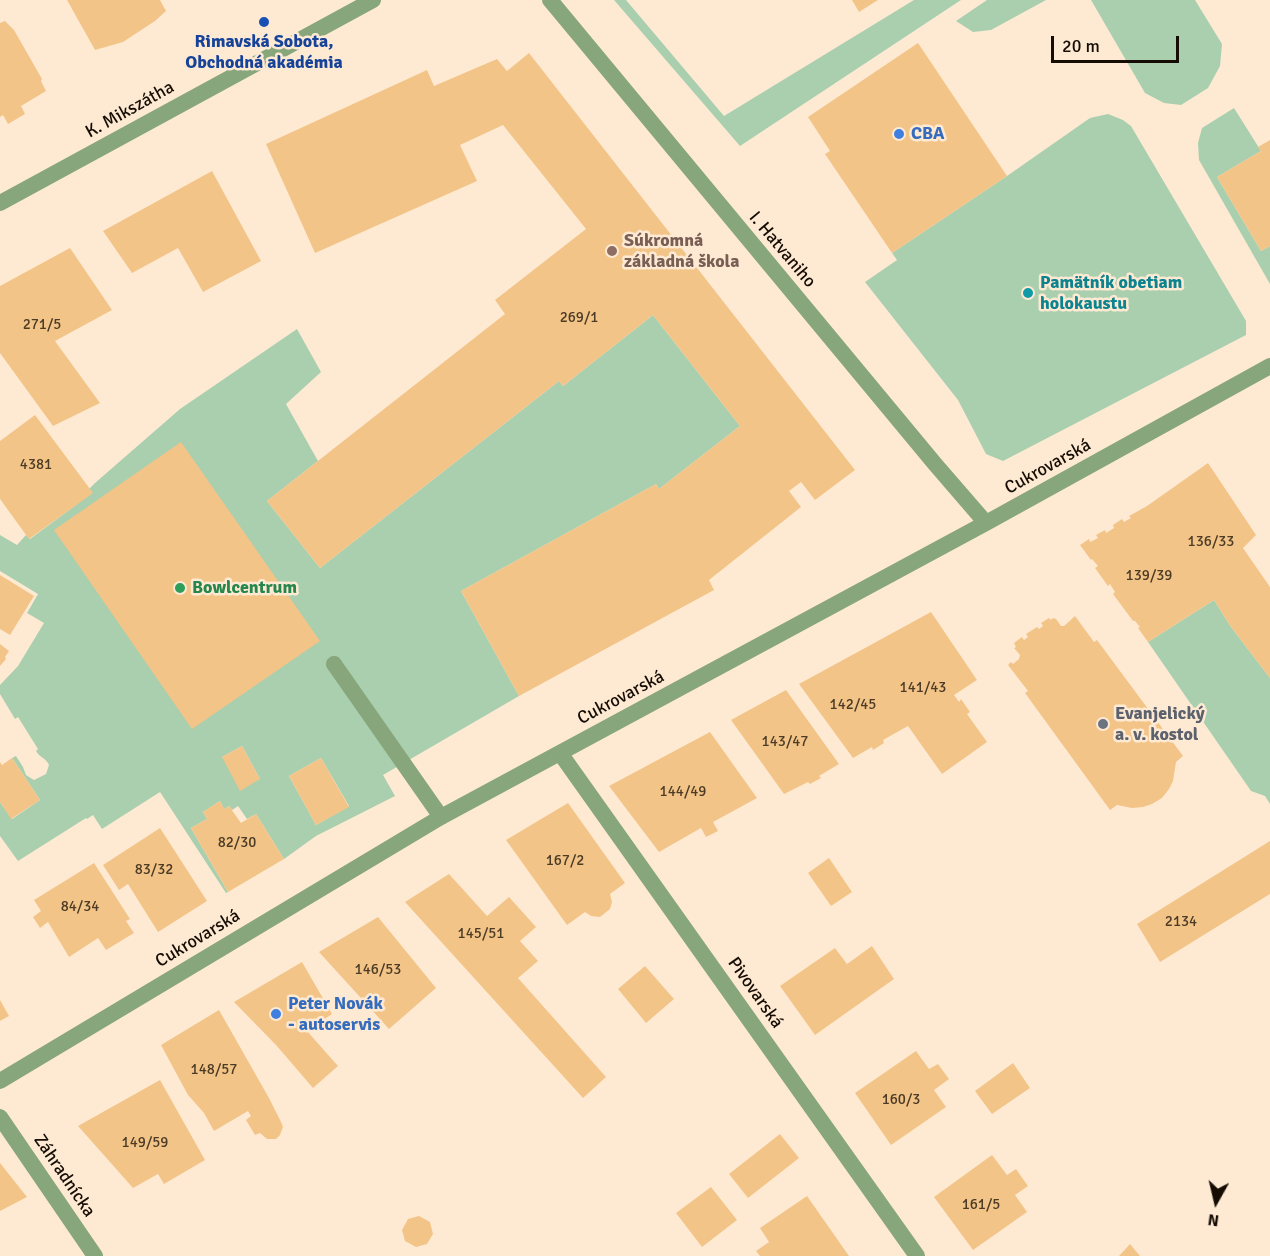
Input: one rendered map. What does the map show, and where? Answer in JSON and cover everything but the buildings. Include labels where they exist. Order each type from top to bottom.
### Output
[{"type":"street","name":"K. Mikszátha","points":[[0,203],[373,0]]},
{"type":"street","name":"I. Hatvaniho","points":[[550,0],[986,523]]},
{"type":"street","name":"Cukrovarská","points":[[0,1081],[441,817],[986,523],[1270,366]]},
{"type":"street","points":[[334,664],[441,817]]},
{"type":"street","name":"Pivovarská","points":[[560,753],[917,1256]]},
{"type":"street","name":"Záhradnícka","points":[[0,1117],[95,1256]]},
{"type":"green space","points":[[614,0],[626,0],[724,116],[914,0],[961,0],[740,146]]},
{"type":"green space","points":[[987,0],[1046,0],[991,30],[973,32],[956,21]]},
{"type":"green space","points":[[1091,0],[1195,0],[1222,44],[1220,66],[1208,88],[1181,105],[1164,103],[1145,93]]},
{"type":"green space","points":[[1234,108],[1261,151],[1217,177],[1261,251],[1270,246],[1270,284],[1199,160],[1198,143],[1202,128]]},
{"type":"green space","points":[[1108,114],[1131,126],[1246,321],[1246,335],[1003,461],[986,454],[958,400],[865,282],[897,260],[892,253],[1090,118]]},
{"type":"green space","points":[[653,315],[740,426],[659,489],[656,484],[461,591],[519,696],[383,775],[395,796],[316,836],[284,859],[256,814],[247,819],[238,806],[232,810],[229,806],[224,809],[220,801],[203,812],[207,819],[191,828],[228,892],[226,893],[160,792],[102,829],[93,815],[86,818],[18,861],[0,836],[0,802],[12,819],[40,800],[12,758],[16,756],[26,775],[34,780],[46,774],[49,765],[37,753],[38,749],[18,717],[15,719],[0,694],[0,685],[18,666],[44,623],[27,613],[38,594],[0,571],[0,535],[17,545],[26,535],[30,539],[92,493],[89,489],[95,483],[180,409],[297,329],[321,372],[286,404],[318,461],[267,501],[320,568],[559,381],[563,386]],"holes":[[[242,746],[260,779],[222,757]],[[321,758],[349,806],[316,825],[289,776]]]},
{"type":"green space","points":[[1214,600],[1231,627],[1270,678],[1270,804],[1265,796],[1251,791],[1148,642]]},
{"type":"place","name":"Rimavská Sobota, Obchodná akadémia","points":[[264,22]]},
{"type":"place","name":"CBA","points":[[899,134]]},
{"type":"place","name":"Súkromná základná škola","points":[[612,251]]},
{"type":"place","name":"Pamätník obetiam holokaustu","points":[[1028,293]]},
{"type":"place","name":"Bowlcentrum","points":[[180,588]]},
{"type":"place","name":"Evanjelický a. v. kostol","points":[[1103,724]]},
{"type":"place","name":"Peter Novák - autoservis","points":[[276,1014]]}]
